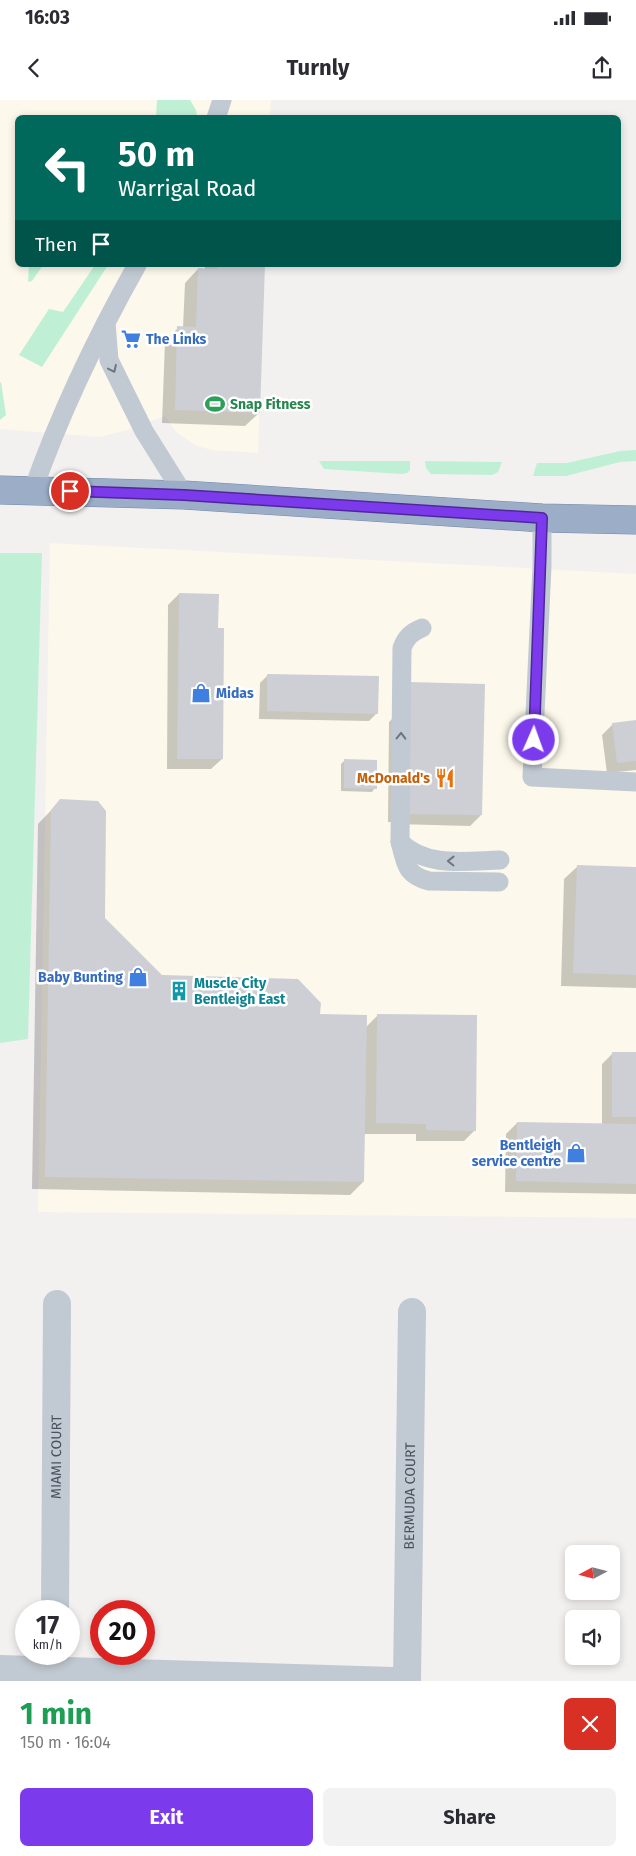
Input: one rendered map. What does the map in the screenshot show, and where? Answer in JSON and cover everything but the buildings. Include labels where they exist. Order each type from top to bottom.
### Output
[{"type":"highway","points":[[0,490],[184,495],[542,518],[636,520]]},
{"type":"street","name":"MIAMI COURT","points":[[55,1600],[57,1304]]},
{"type":"street","name":"BERMUDA COURT","points":[[407,1681],[412,1312]]},
{"type":"street","points":[[80,1663],[393,1681]]},
{"type":"street","points":[[0,1669],[31,1665]]},
{"type":"lane","points":[[217,115],[222,100]]},
{"type":"lane","points":[[34,490],[53,433],[106,321],[136,267]]},
{"type":"lane","points":[[106,321],[109,360],[144,431],[184,495]]},
{"type":"lane","points":[[542,518],[542,566],[532,777],[636,782]]},
{"type":"lane","points":[[422,628],[414,631],[405,641],[402,648],[400,842],[406,864],[411,874],[429,881],[499,882]]},
{"type":"lane","points":[[400,842],[410,851],[430,860],[500,860]]},
{"type":"shaded area","name":"The Links","points":[[0,100],[271,100],[270,115],[15,115],[15,267],[265,267],[258,453],[212,450],[197,446],[177,433],[165,416],[127,430],[100,437],[0,429]]},
{"type":"shaded area","points":[[50,543],[636,574],[636,1218],[38,1212]]},
{"type":"green space","points":[[157,100],[190,100],[197,115],[156,115]]},
{"type":"green space","points":[[29,267],[42,267],[32,281],[28,282]]},
{"type":"green space","points":[[94,267],[107,267],[42,367],[19,355],[49,309],[63,312]]},
{"type":"green space","points":[[0,383],[6,415],[0,420]]},
{"type":"green space","points":[[636,450],[636,461],[620,462],[566,476],[533,476],[537,463],[567,463],[620,451]]},
{"type":"green space","points":[[319,461],[410,461],[410,470],[407,473],[401,474],[324,469]]},
{"type":"green space","points":[[425,461],[502,462],[498,472],[492,475],[431,474],[426,468]]},
{"type":"green space","points":[[0,553],[42,553],[28,1039],[0,1043]]},
{"type":"place","name":"The Links","points":[[131,339]]},
{"type":"place","name":"Snap Fitness","points":[[215,404]]},
{"type":"place","name":"Midas","points":[[201,693]]},
{"type":"place","name":"McDonald's","points":[[445,778]]},
{"type":"place","name":"Baby Bunting","points":[[138,977]]},
{"type":"place","name":"Muscle City Bentleigh East","points":[[179,991]]},
{"type":"place","name":"Bentleigh service centre","points":[[576,1153]]},
{"type":"route","points":[[70,491],[184,495],[542,518],[542,566],[534,740]]}]
